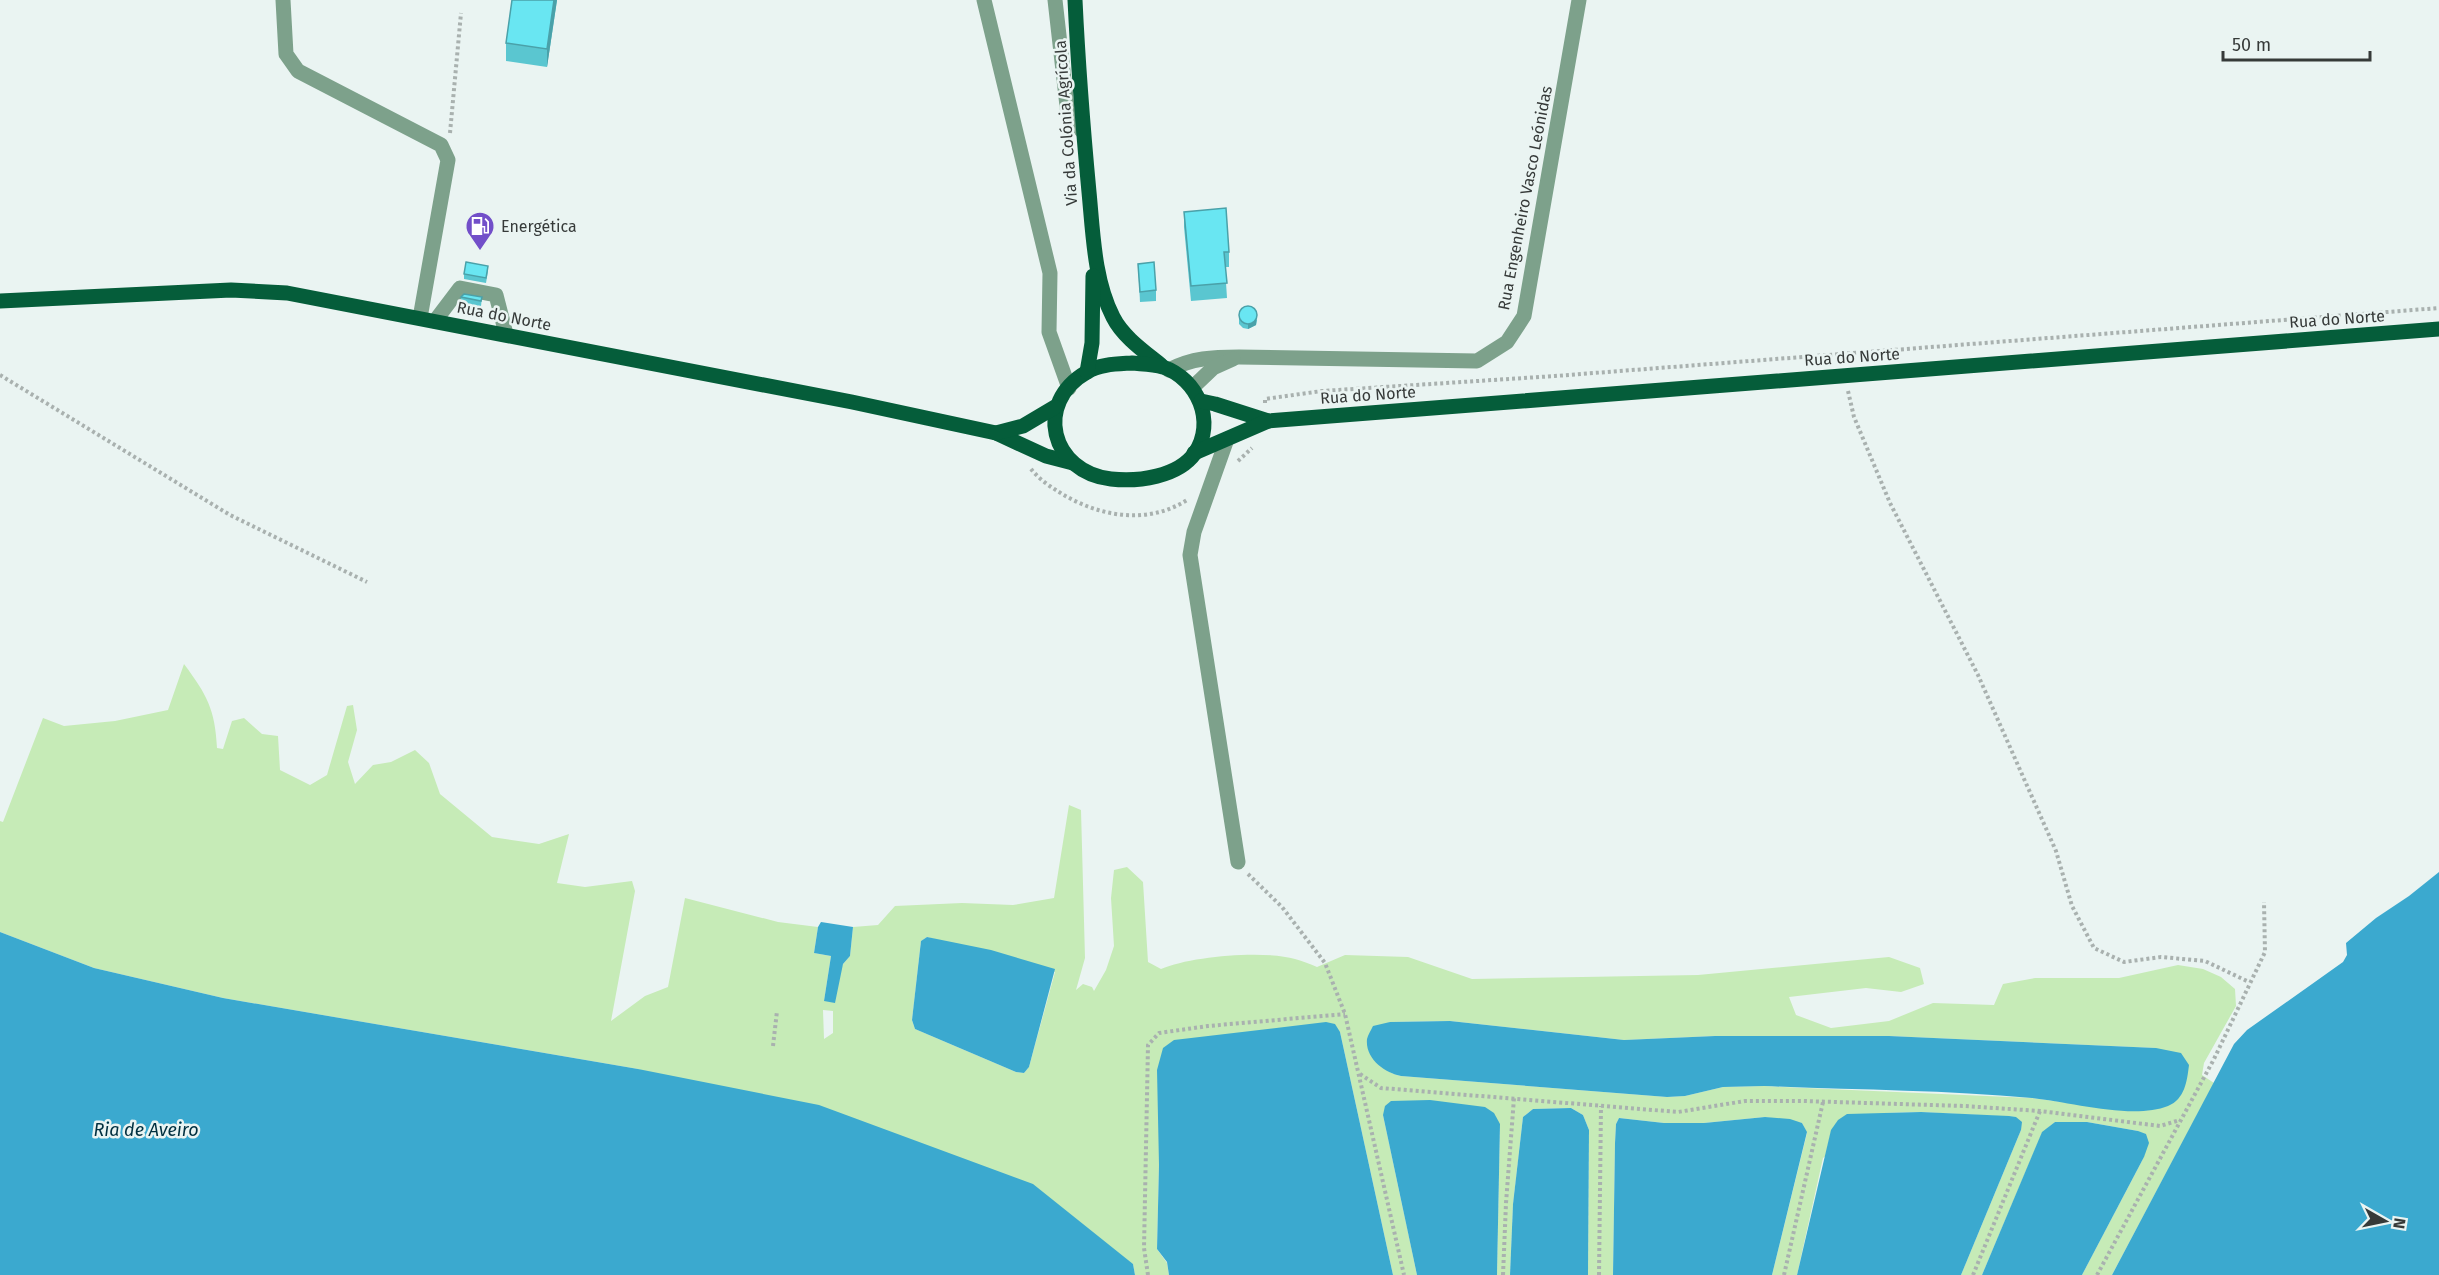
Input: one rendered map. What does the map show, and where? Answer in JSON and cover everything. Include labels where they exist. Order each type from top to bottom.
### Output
[{"type":"main road","name":"Via da Colónia Agrícola","points":[[1075,0],[1083,132],[1094,243],[1104,296],[1114,320],[1136,345],[1166,369]]},
{"type":"main road","name":"Via da Colónia Agrícola","points":[[1087,372],[1092,343],[1094,243]]},
{"type":"main road","name":"Rua do Norte","points":[[0,301],[231,290],[287,293],[852,402],[996,433],[1046,456],[1072,463]]},
{"type":"main road","name":"Rua do Norte","points":[[1194,453],[1268,421],[2439,329]]},
{"type":"main road","points":[[1122,363],[1166,369],[1197,395],[1204,416],[1202,436],[1194,453],[1177,468],[1150,478],[1131,480],[1091,475],[1072,463],[1061,447],[1054,427],[1055,407],[1069,388],[1087,372],[1122,363]]},
{"type":"main road","name":"Rua do Norte","points":[[1197,395],[1215,404],[1268,421]]},
{"type":"main road","name":"Rua do Norte","points":[[996,433],[1023,426],[1055,407]]},
{"type":"street","points":[[283,0],[286,54],[298,71],[441,145],[448,160],[420,318]]},
{"type":"street","points":[[984,0],[1050,273],[1049,332],[1069,388]]},
{"type":"street","points":[[1055,0],[1068,115],[1083,132]]},
{"type":"street","name":"Rua Engenheiro Vasco Leónidas","points":[[1166,369],[1204,358],[1239,357],[1477,361],[1507,342],[1524,316],[1579,0]]},
{"type":"street","points":[[435,321],[460,288],[496,295],[506,334]]},
{"type":"street","points":[[1197,395],[1213,369],[1239,357]]},
{"type":"street","points":[[1227,439],[1194,532],[1190,555],[1238,862]]},
{"type":"path","points":[[448,160],[461,13]]},
{"type":"path","points":[[0,375],[230,515],[367,582]]},
{"type":"path","points":[[1845,376],[1854,417],[1886,492],[1978,675],[2056,851],[2072,906],[2094,948],[2124,962],[2161,957],[2205,961],[2249,982]]},
{"type":"path","points":[[1238,862],[1282,908],[1325,963],[1345,1014],[1404,1275]]},
{"type":"path","points":[[2097,1275],[2214,1059],[2265,952],[2264,902]]},
{"type":"path","points":[[773,1046],[777,1011]]},
{"type":"path","points":[[1148,1275],[1144,1248],[1148,1046],[1160,1033],[1208,1026],[1345,1014]]},
{"type":"path","points":[[1360,1074],[1382,1088],[1678,1112],[1745,1101],[1824,1102],[1964,1106],[2040,1111],[2160,1126],[2180,1120]]},
{"type":"path","points":[[1503,1275],[1514,1098]]},
{"type":"path","points":[[1784,1275],[1824,1102]]},
{"type":"path","points":[[1599,1275],[1601,1106]]},
{"type":"path","points":[[1973,1275],[2040,1111]]},
{"type":"green space","points":[[184,664],[199,685],[212,712],[217,748],[223,749],[232,721],[244,718],[262,734],[278,736],[280,770],[310,785],[327,775],[347,706],[353,705],[357,730],[348,762],[355,784],[373,765],[391,762],[415,750],[429,763],[440,794],[492,837],[539,844],[569,834],[557,883],[585,887],[632,881],[635,891],[611,1021],[645,996],[668,987],[685,898],[778,922],[818,927],[814,953],[831,956],[824,1001],[843,964],[850,956],[853,927],[878,925],[895,906],[962,903],[1013,905],[1054,898],[1069,805],[1081,810],[1085,958],[1076,990],[1083,984],[1092,987],[1094,991],[1106,970],[1114,946],[1111,898],[1114,870],[1127,867],[1143,882],[1148,962],[1161,969],[1174,964],[1208,958],[1247,955],[1282,956],[1317,967],[1345,955],[1408,957],[1472,979],[1698,975],[1889,957],[1920,968],[1924,984],[1901,992],[1866,988],[1789,997],[1796,1015],[1831,1028],[1889,1021],[1933,1003],[1994,1005],[2003,984],[2035,978],[2119,978],[2178,965],[2203,969],[2221,977],[2235,989],[2236,1006],[2204,1063],[2202,1075],[2214,1083],[2112,1275],[2082,1275],[2144,1157],[2138,1131],[2087,1122],[2055,1122],[2042,1133],[1982,1275],[1961,1275],[2021,1130],[2016,1117],[1921,1112],[1885,1113],[1823,1158],[1797,1275],[1772,1275],[1807,1133],[1802,1123],[1765,1117],[1704,1123],[1664,1123],[1619,1118],[1616,1124],[1615,1143],[1613,1275],[1588,1275],[1589,1130],[1583,1115],[1571,1108],[1533,1109],[1523,1117],[1513,1204],[1510,1275],[1497,1275],[1500,1124],[1383,1115],[1417,1275],[1393,1275],[1340,1032],[1159,1165],[1157,1249],[1167,1263],[1169,1275],[1135,1275],[1133,1264],[638,1069],[223,998],[94,968],[0,932],[0,821],[3,822],[43,718],[64,726],[115,721],[168,710]],"holes":[[[927,937],[1055,972],[1029,1067],[1024,1073],[1016,1072],[915,1029],[912,1020],[921,941]],[[823,1010],[833,1011],[833,1033],[824,1039]],[[1450,1021],[1624,1040],[1715,1036],[1889,1036],[2156,1048],[2121,1110],[2032,1098],[1764,1086],[1723,1087],[1685,1096],[1667,1097],[1401,1076],[1378,1063],[1368,1045],[1367,1039],[1390,1022]]]},
{"type":"water","points":[[2439,872],[2439,1275],[2112,1275],[2234,1044],[2247,1030],[2343,962],[2347,955],[2346,943]]},
{"type":"water","points":[[821,922],[853,927],[850,956],[843,964],[835,1003],[824,1001],[831,956],[814,953],[818,927]]},
{"type":"water","name":"Ria de Aveiro","points":[[0,932],[94,968],[223,998],[638,1069],[819,1105],[1033,1184],[1133,1264],[1135,1275],[0,1275]]},
{"type":"water","points":[[927,937],[991,950],[1055,969],[1029,1067],[1024,1073],[1016,1072],[915,1029],[912,1020],[921,941]]},
{"type":"water","points":[[1450,1021],[1624,1040],[1715,1036],[1889,1036],[2156,1048],[2181,1053],[2189,1065],[2182,1094],[2174,1103],[2154,1110],[2120,1111],[1999,1095],[1764,1086],[1723,1087],[1685,1096],[1667,1097],[1401,1076],[1377,1064],[1369,1053],[1367,1039],[1373,1026],[1390,1022]]},
{"type":"water","points":[[1326,1022],[1335,1024],[1340,1032],[1393,1275],[1169,1275],[1167,1262],[1157,1249],[1159,1165],[1157,1070],[1163,1048],[1174,1040]]},
{"type":"water","points":[[1430,1100],[1485,1107],[1494,1113],[1500,1124],[1497,1275],[1417,1275],[1383,1115],[1385,1106],[1391,1101]]},
{"type":"water","points":[[1571,1108],[1583,1115],[1589,1130],[1588,1275],[1510,1275],[1513,1204],[1523,1117],[1533,1109]]},
{"type":"water","points":[[1921,1112],[2009,1116],[2016,1117],[2022,1122],[2021,1130],[1961,1275],[1797,1275],[1831,1130],[1838,1120],[1847,1114]]},
{"type":"water","points":[[1765,1117],[1790,1119],[1802,1123],[1807,1132],[1772,1275],[1613,1275],[1615,1143],[1616,1124],[1619,1118],[1664,1123],[1704,1123]]},
{"type":"water","points":[[2055,1122],[2087,1122],[2138,1131],[2146,1134],[2149,1143],[2144,1157],[2082,1275],[1982,1275],[2042,1132]]},
{"type":"building","points":[[512,0],[554,0],[547,49],[506,43]]},
{"type":"building","points":[[1226,208],[1229,252],[1224,252],[1227,283],[1191,286],[1184,212]]},
{"type":"building","points":[[466,262],[488,266],[486,278],[464,274]]},
{"type":"building","points":[[1154,262],[1156,290],[1140,292],[1138,264]]},
{"type":"building","points":[[464,294],[482,297],[481,301],[461,297]]},
{"type":"building","points":[[1248,306],[1254,309],[1257,315],[1254,321],[1248,324],[1242,321],[1239,315],[1242,309]]},
{"type":"place","name":"Energética","points":[[480,252]]}]
